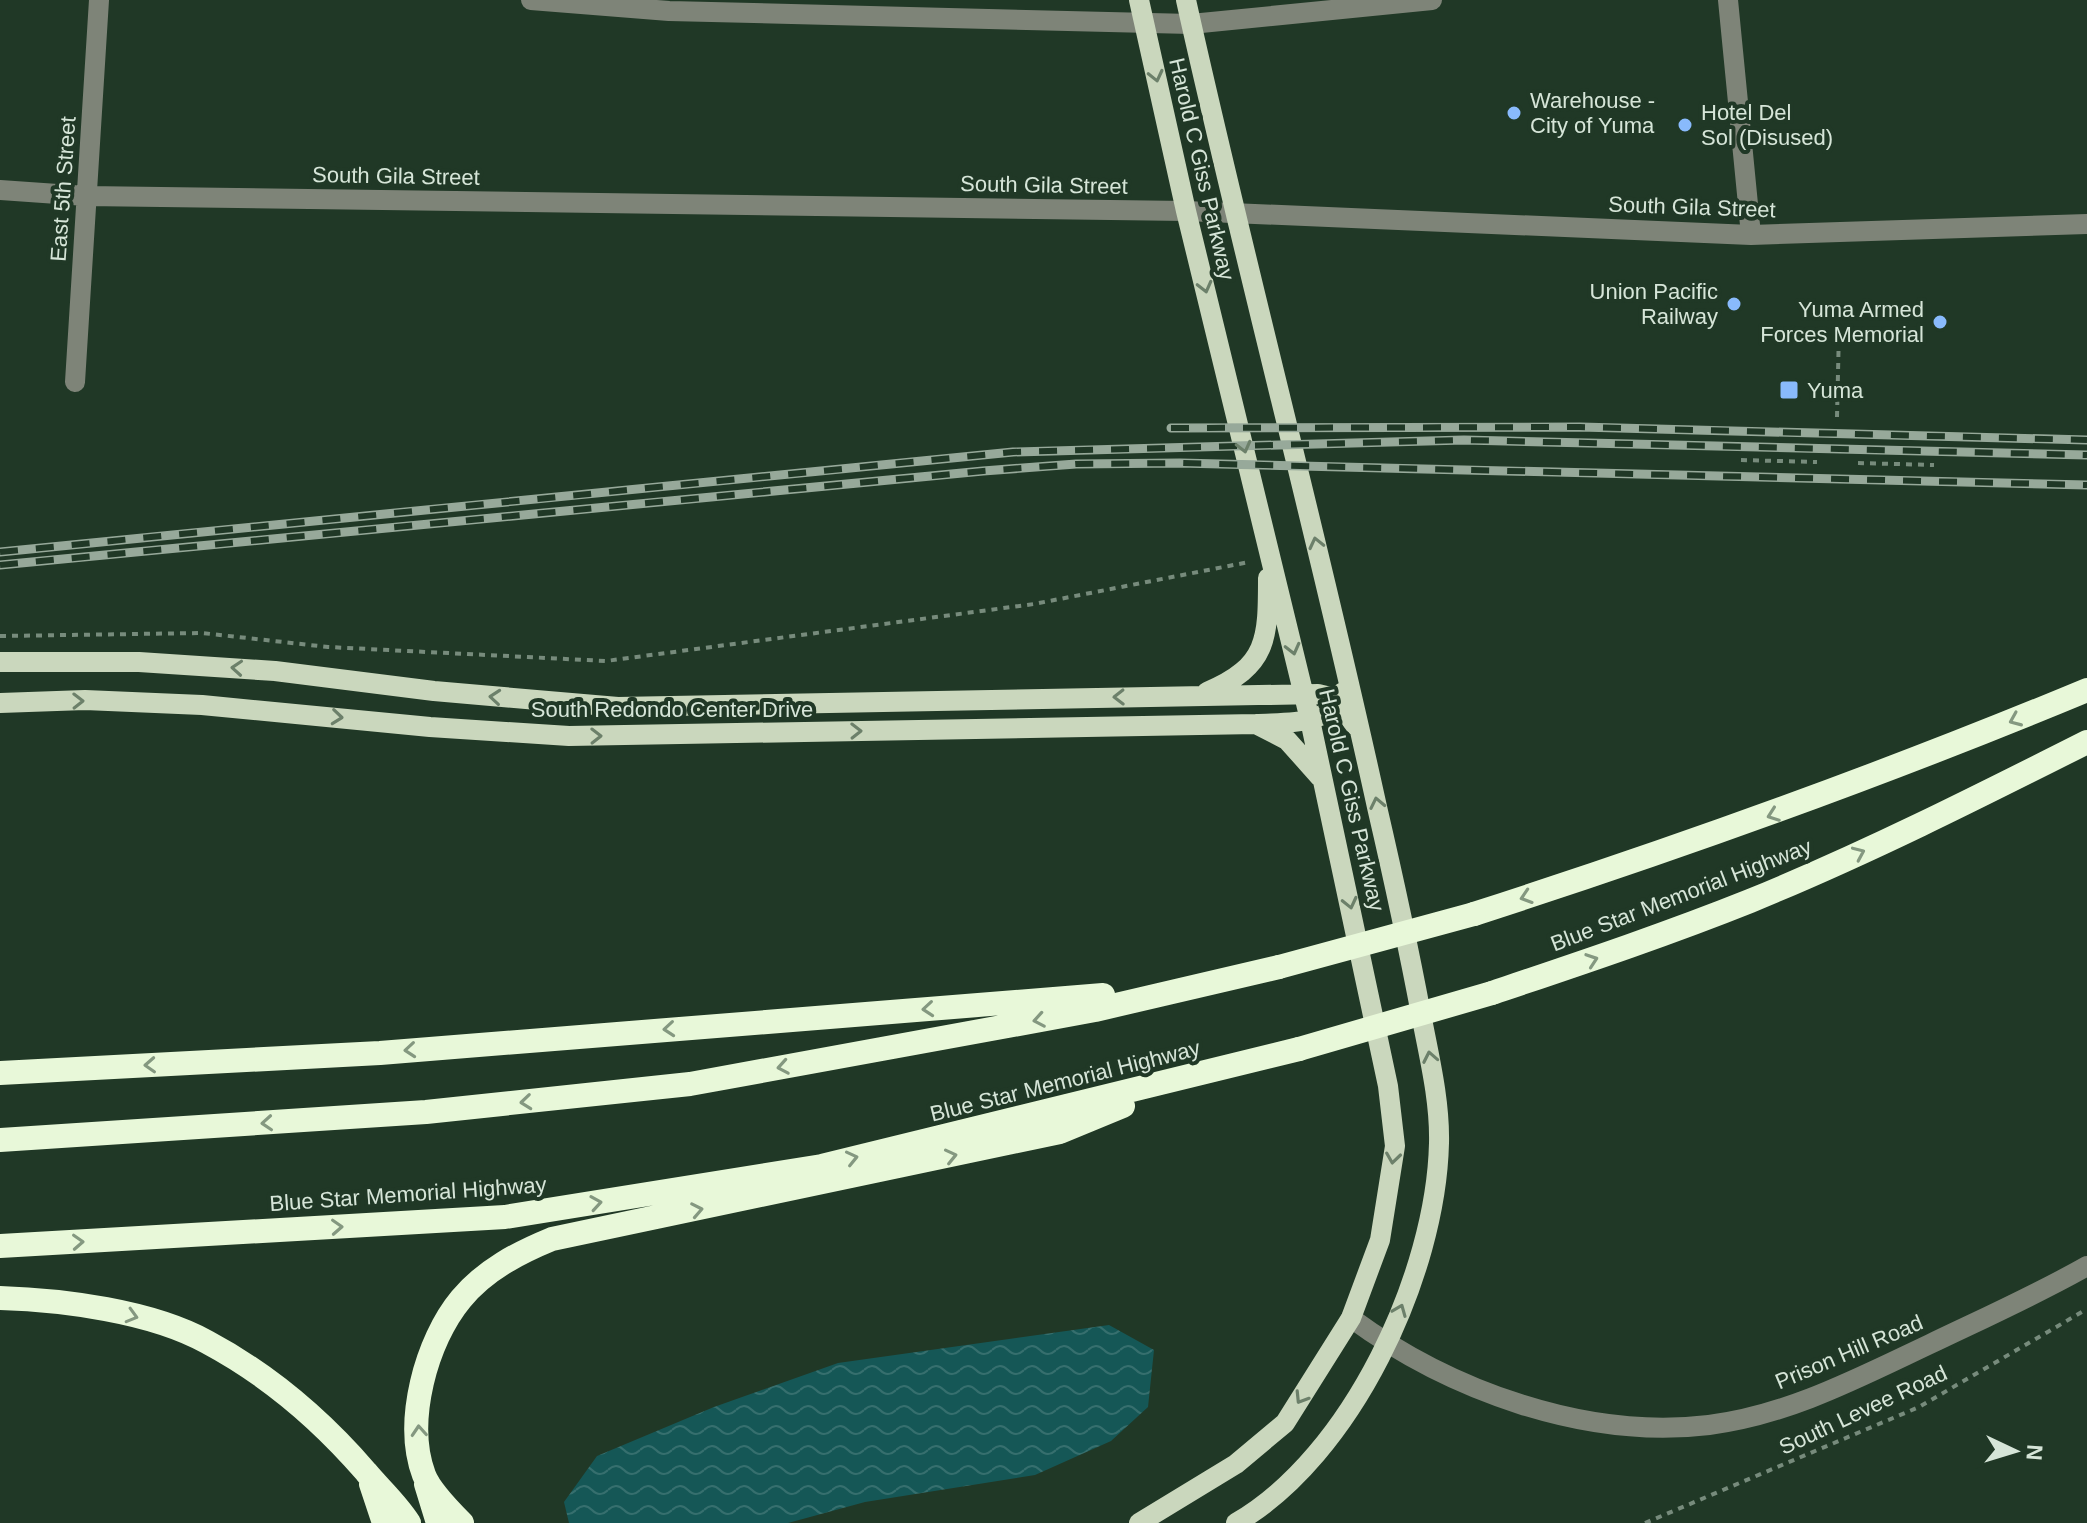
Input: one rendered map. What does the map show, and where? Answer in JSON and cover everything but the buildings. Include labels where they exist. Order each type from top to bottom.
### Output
[{"type":"highway","name":"Blue Star Memorial Highway","points":[[0,1140],[426,1112],[690,1084],[1080,1013],[1201,987],[1474,914],[1734,829],[1937,753],[2087,690]]},
{"type":"highway","name":"Blue Star Memorial Highway","points":[[0,1246],[505,1217],[822,1166],[1198,1076],[1492,993],[1655,938],[1752,900],[1917,827],[2087,742]]},
{"type":"highway","points":[[0,1073],[380,1053],[1201,987]]},
{"type":"highway","points":[[438,1523],[424,1476],[417,1413],[423,1376],[437,1338],[460,1300],[483,1277],[515,1255],[552,1239],[1060,1132],[1198,1076]]},
{"type":"highway","points":[[0,1132],[105,1134]]},
{"type":"highway","points":[[0,1298],[45,1299],[127,1314],[206,1341],[305,1410],[337,1437],[409,1523]]},
{"type":"highway","points":[[367,1474],[384,1523]]},
{"type":"highway","points":[[424,1476],[462,1523]]},
{"type":"main road","name":"Harold C Giss Parkway","points":[[1139,0],[1186,211],[1310,720],[1388,1086],[1395,1146],[1380,1240],[1351,1318],[1285,1423],[1236,1464],[1139,1523]]},
{"type":"main road","name":"Harold C Giss Parkway","points":[[1186,0],[1348,673],[1434,1081],[1439,1143],[1426,1246],[1386,1344],[1322,1450],[1267,1505],[1236,1523]]},
{"type":"main road","points":[[1197,696],[1230,682],[1252,665],[1263,646],[1268,630],[1268,546]]},
{"type":"main road","name":"South Redondo Center Drive","points":[[0,662],[139,662],[275,671],[434,691],[618,707],[1304,694],[1318,694],[1338,702],[1325,715],[1310,720],[1256,724],[569,736],[430,727],[202,705],[85,700],[0,703]]},
{"type":"main road","points":[[1348,673],[1338,702],[1362,738]]},
{"type":"main road","points":[[1256,724],[1287,740],[1323,782]]},
{"type":"street","name":"East 5th Street","points":[[75,382],[99,0]]},
{"type":"street","points":[[531,0],[669,11],[1191,24],[1432,0]]},
{"type":"street","points":[[1728,0],[1751,235]]},
{"type":"street","name":"South Gila Street","points":[[0,190],[86,196],[1186,211],[1751,235],[2087,224]]},
{"type":"street","name":"Prison Hill Road","points":[[1351,1318],[1386,1344],[1479,1388],[1535,1409],[1605,1421],[1706,1425],[1799,1404],[2087,1266]]},
{"type":"path","points":[[1837,417],[1839,329]]},
{"type":"path","points":[[1741,460],[1817,462]]},
{"type":"path","points":[[1858,463],[1934,465]]},
{"type":"path","points":[[0,636],[202,633],[328,647],[606,661],[1034,604],[1249,562]]},
{"type":"path","name":"South Levee Road","points":[[1645,1523],[1919,1407],[2087,1309]]},
{"type":"water","points":[[1109,1325],[1154,1350],[1148,1407],[1111,1441],[1035,1475],[865,1502],[788,1523],[569,1523],[564,1502],[597,1456],[714,1407],[838,1363]]},
{"type":"railway","points":[[1171,428],[1580,427],[2087,440]]},
{"type":"railway","points":[[0,552],[1013,452],[1464,440],[2087,455]]},
{"type":"railway","points":[[0,565],[1076,464],[1180,463],[2087,485]]},
{"type":"place","name":"Warehouse - City of Yuma","points":[[1514,113]]},
{"type":"place","name":"Hotel Del Sol (Disused)","points":[[1685,125]]},
{"type":"place","name":"Union Pacific Railway","points":[[1734,304]]},
{"type":"place","name":"Yuma Armed Forces Memorial","points":[[1940,322]]},
{"type":"place","name":"Yuma","points":[[1789,390]]}]
